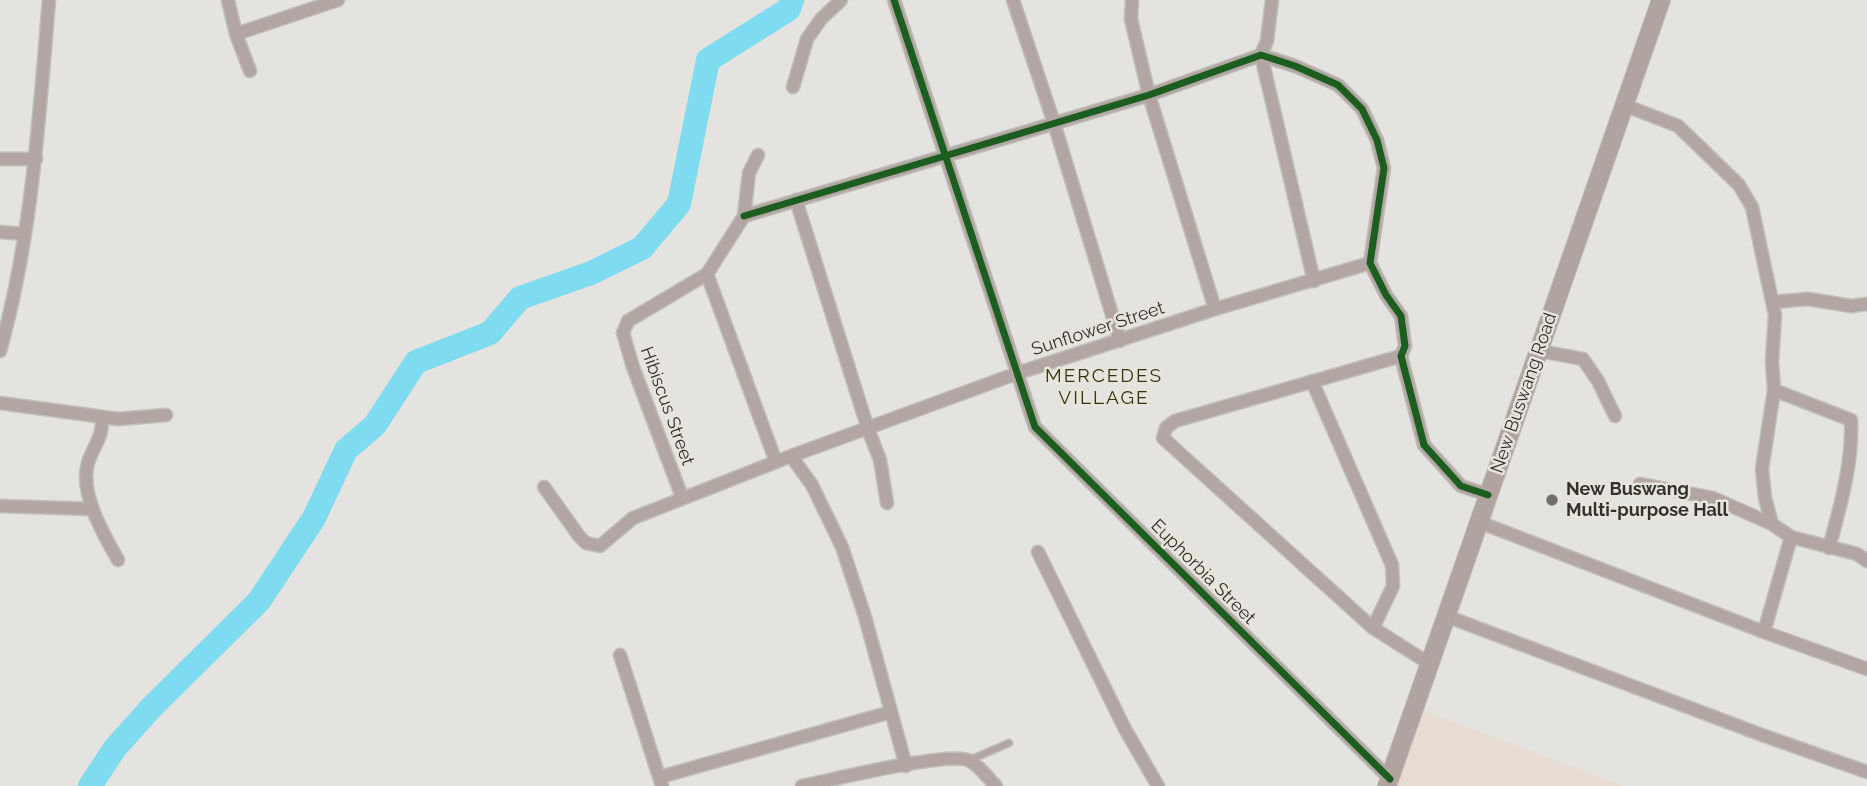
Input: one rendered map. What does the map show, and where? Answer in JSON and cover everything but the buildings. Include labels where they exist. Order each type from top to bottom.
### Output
[{"type":"street","points":[[0,351],[6,308],[25,234],[36,159],[49,0]]},
{"type":"street","points":[[228,0],[236,34],[250,71]]},
{"type":"street","points":[[236,34],[338,0]]},
{"type":"street","points":[[793,87],[807,39],[821,19],[841,0]]},
{"type":"street","name":"Euphorbia Street","points":[[894,0],[1035,427],[1388,782]]},
{"type":"street","points":[[1013,0],[1054,123],[1120,341]]},
{"type":"street","points":[[1132,0],[1131,19],[1149,94],[1215,309]]},
{"type":"street","points":[[1272,0],[1267,41],[1261,55],[1314,281]]},
{"type":"street","name":"New Buswang Road","points":[[1388,782],[1661,0]]},
{"type":"street","points":[[758,155],[750,173],[744,216],[1149,94],[1261,55],[1338,85],[1363,109],[1377,140],[1384,169],[1370,263],[1386,295],[1401,316],[1405,346],[1401,356],[1423,445],[1461,486],[1488,495]]},
{"type":"street","points":[[1624,105],[1678,126],[1739,185],[1752,207],[1773,302],[1774,390],[1762,469],[1765,498],[1772,524]]},
{"type":"street","points":[[0,159],[36,159]]},
{"type":"street","points":[[796,200],[880,460],[887,503]]},
{"type":"street","name":"Hibiscus Street","points":[[682,497],[633,367],[623,333],[624,326],[628,321],[707,274],[744,216]]},
{"type":"street","points":[[0,232],[25,234]]},
{"type":"street","name":"Sunflower Street","points":[[544,487],[579,536],[586,543],[600,546],[633,518],[791,456],[1018,373],[1215,309],[1370,263]]},
{"type":"street","points":[[707,274],[776,462]]},
{"type":"street","points":[[1773,302],[1808,299],[1851,306],[1867,304]]},
{"type":"street","points":[[1540,351],[1583,359],[1615,416]]},
{"type":"street","points":[[1401,356],[1175,421],[1166,428],[1163,438],[1373,628],[1430,664]]},
{"type":"street","points":[[1312,382],[1392,565],[1393,586],[1373,628]]},
{"type":"street","points":[[1774,390],[1851,420],[1847,470],[1829,548]]},
{"type":"street","points":[[0,403],[118,419],[166,415]]},
{"type":"street","points":[[101,417],[102,432],[87,466],[86,478],[99,526],[118,560]]},
{"type":"street","points":[[791,456],[816,493],[842,547],[865,617],[906,766]]},
{"type":"street","points":[[1640,484],[1713,498],[1772,524],[1791,537],[1857,554],[1867,561]]},
{"type":"street","points":[[0,506],[93,509]]},
{"type":"street","points":[[1479,522],[1867,669]]},
{"type":"street","points":[[1765,632],[1791,537]]},
{"type":"street","points":[[1038,552],[1125,729],[1158,786]]},
{"type":"street","points":[[1446,616],[1867,772]]},
{"type":"street","points":[[620,655],[661,781],[891,712]]},
{"type":"street","points":[[802,786],[956,759],[969,761],[996,786]]},
{"type":"lane","points":[[969,761],[1009,743]]},
{"type":"shaded area","points":[[1422,710],[1623,786],[1396,786]]},
{"type":"waterway","points":[[90,786],[115,748],[152,707],[259,601],[314,518],[346,450],[375,425],[416,362],[490,333],[520,298],[591,273],[642,248],[679,204],[708,60],[789,9],[792,0]]},
{"type":"cycle path","points":[[894,0],[1035,427],[1390,779]]},
{"type":"cycle path","points":[[744,216],[1149,95],[1261,55],[1295,66],[1338,85],[1362,109],[1377,140],[1384,168],[1370,263],[1386,295],[1401,316],[1405,346],[1401,356],[1424,445],[1461,486],[1488,495]]},
{"type":"place","name":"New Buswang Multi-purpose Hall","points":[[1552,500]]},
{"type":"district","name":"MERCEDES VILLAGE","points":[[1104,387]]}]
